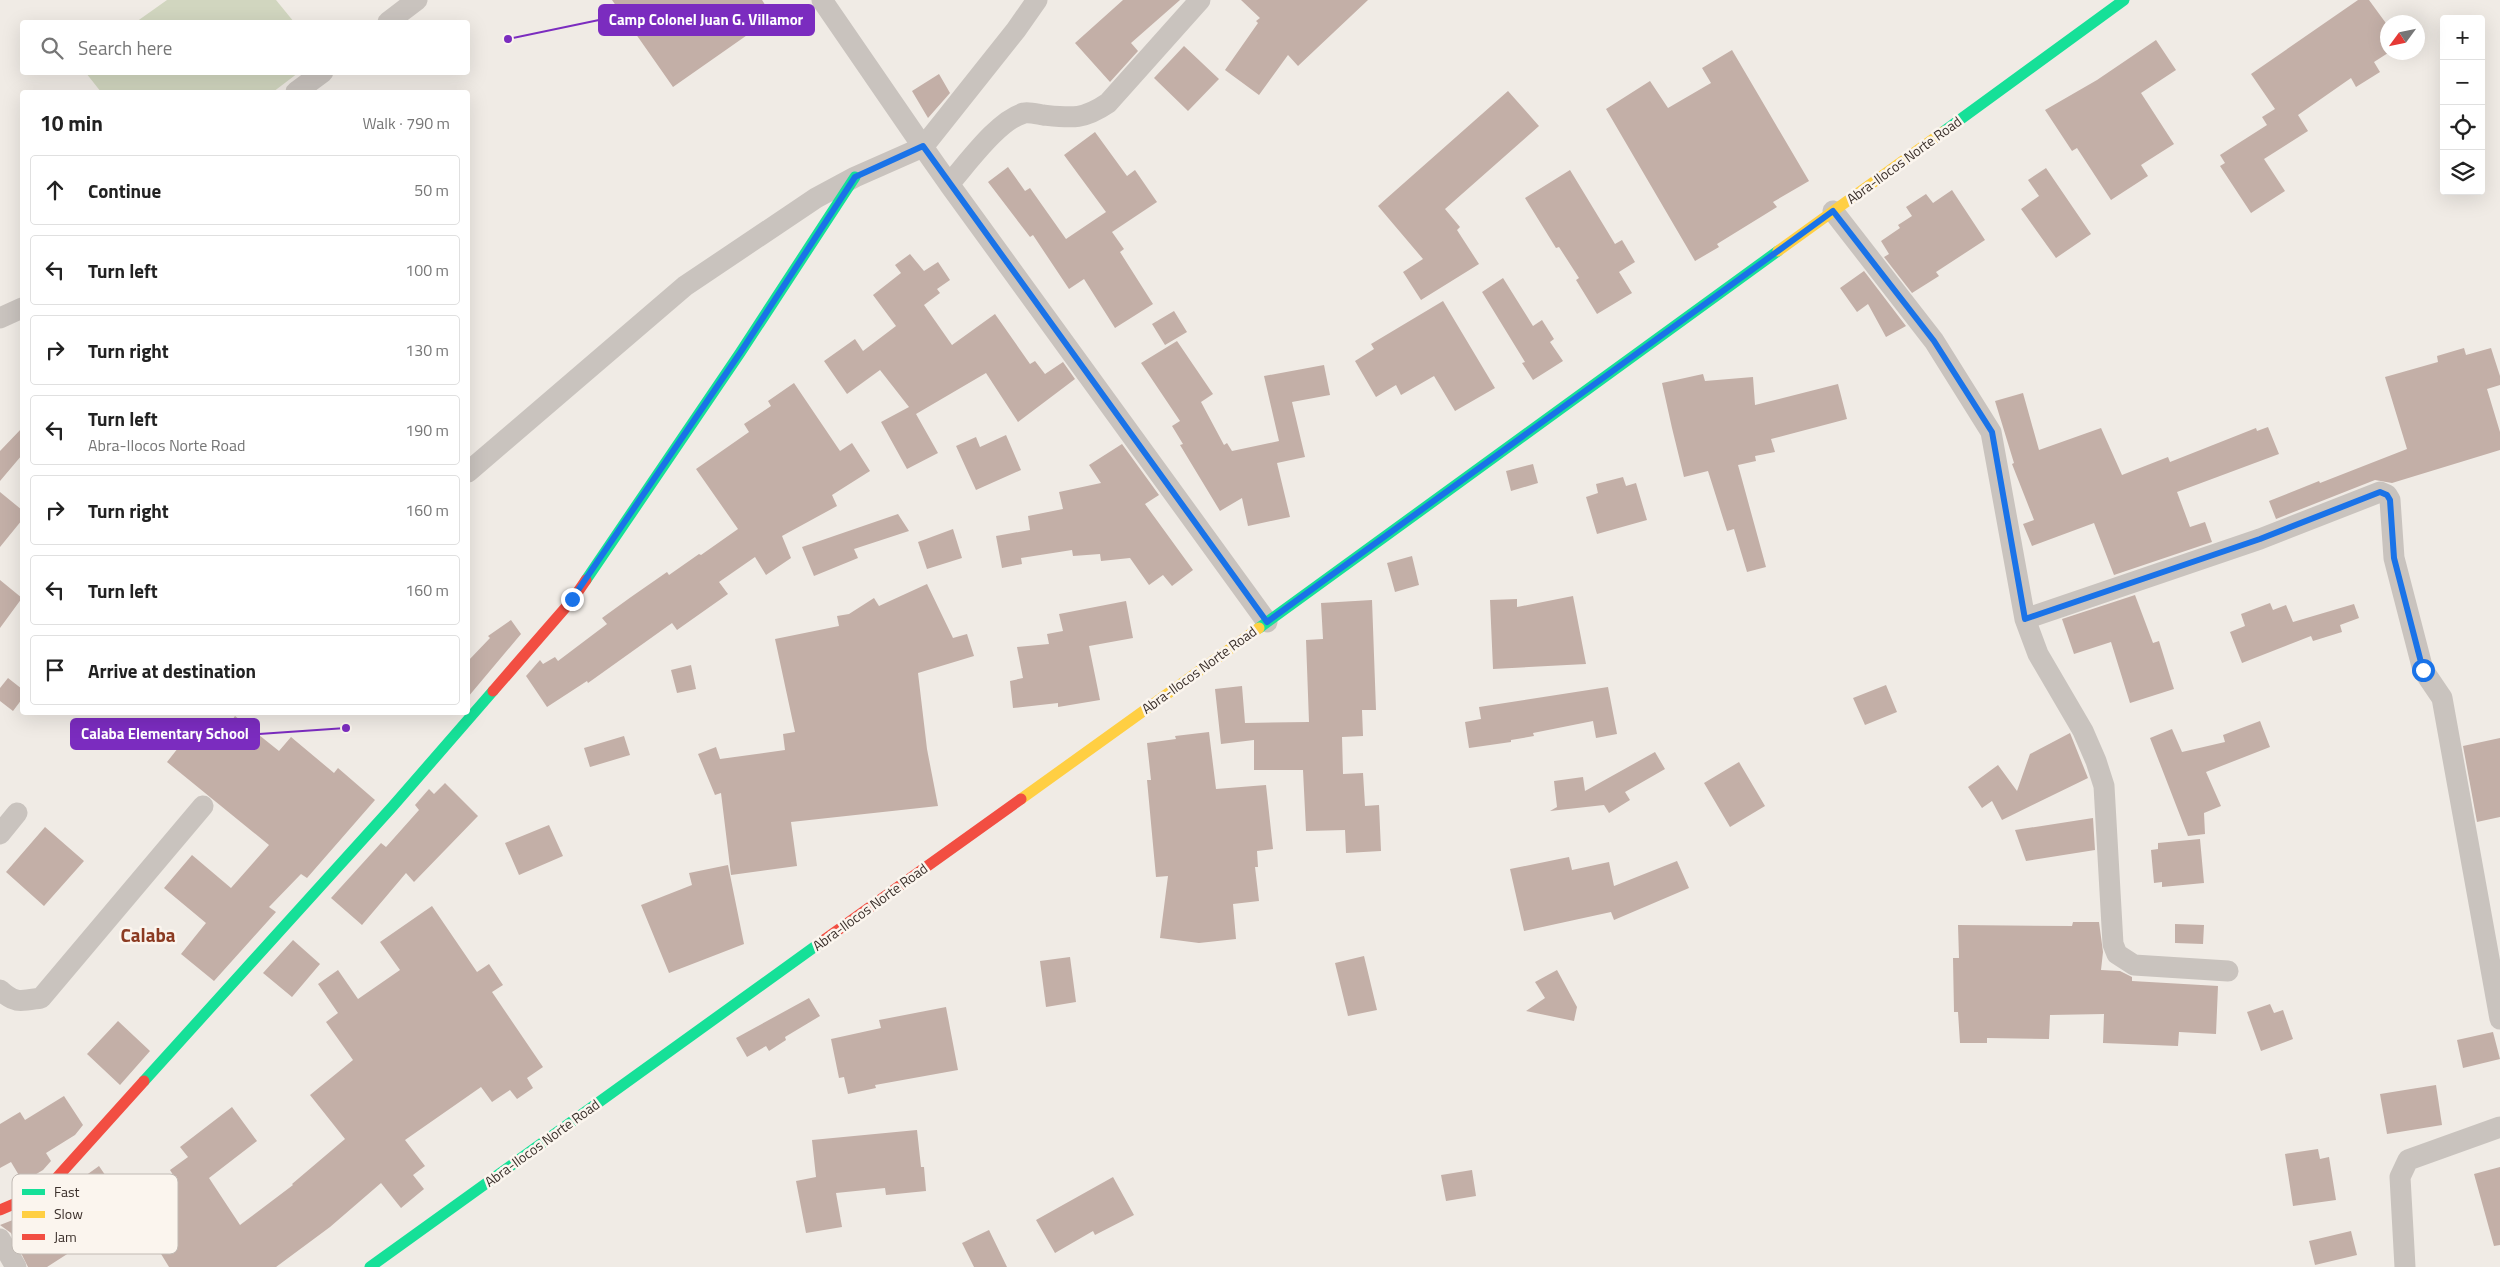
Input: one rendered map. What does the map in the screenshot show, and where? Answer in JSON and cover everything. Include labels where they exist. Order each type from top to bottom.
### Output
[{"type":"main road","name":"Abra-Ilocos Norte Road","points":[[370,1267],[1267,622],[2124,0]]},
{"type":"main road","points":[[60,1174],[393,806],[572,599],[740,353],[855,177]]},
{"type":"main road","points":[[0,1210],[12,1204]]},
{"type":"street","points":[[391,20],[418,0]]},
{"type":"street","points":[[822,0],[949,184],[1267,622]]},
{"type":"street","points":[[470,470],[685,286],[816,198],[855,177],[923,146],[1016,30],[1037,0]]},
{"type":"street","points":[[949,184],[994,134],[1009,121],[1025,112],[1072,117],[1090,115],[1108,103],[1200,0]]},
{"type":"street","points":[[299,90],[319,75]]},
{"type":"street","points":[[1833,211],[1934,341],[1992,432],[2025,619],[2038,654],[2082,731],[2096,761],[2104,786],[2113,944],[2117,954],[2134,966],[2228,971]]},
{"type":"street","points":[[0,318],[20,309]]},
{"type":"street","points":[[2025,619],[2250,542],[2380,492],[2387,495],[2390,500],[2394,558],[2423,670],[2442,698],[2500,1019]]},
{"type":"street","points":[[0,990],[10,1000],[20,1002],[41,998],[203,806]]},
{"type":"street","points":[[0,834],[17,813]]},
{"type":"street","points":[[2405,1267],[2400,1177],[2408,1160],[2500,1127]]},
{"type":"street","points":[[0,1239],[16,1267]]},
{"type":"green space","points":[[167,0],[276,0],[292,20],[139,20]]},
{"type":"green space","points":[[88,75],[295,75],[276,90],[99,90]]},
{"type":"building","points":[[612,0],[762,0],[773,17],[673,87]]},
{"type":"building","points":[[1123,0],[1180,0],[1131,43],[1138,51],[1110,82],[1075,43]]},
{"type":"building","points":[[1241,0],[1368,0],[1298,66],[1288,55],[1259,95],[1225,70],[1258,23],[1256,21],[1260,18]]},
{"type":"building","points":[[2358,0],[2369,0],[2380,15],[2380,58],[2374,62],[2380,72],[2356,87],[2351,78],[2298,115],[2308,131],[2264,159],[2285,191],[2251,213],[2220,166],[2225,163],[2220,155],[2267,125],[2262,117],[2275,109],[2251,74]]},
{"type":"building","points":[[2156,40],[2176,70],[2141,93],[2174,144],[2141,165],[2148,176],[2111,200],[2077,148],[2072,151],[2045,110],[2097,80]]},
{"type":"building","points":[[1184,46],[1219,79],[1188,111],[1154,78]]},
{"type":"building","points":[[1732,50],[1809,181],[1773,202],[1777,207],[1717,244],[1719,247],[1695,261],[1606,109],[1650,81],[1668,108],[1711,83],[1702,68]]},
{"type":"building","points":[[939,74],[950,93],[928,118],[912,91]]},
{"type":"building","points":[[1508,91],[1539,126],[1445,209],[1460,227],[1457,230],[1479,264],[1421,300],[1403,272],[1423,259],[1378,206]]},
{"type":"building","points":[[1095,132],[1127,176],[1135,170],[1157,202],[1112,232],[1124,249],[1120,252],[1153,304],[1115,328],[1084,279],[1069,289],[1033,235],[1030,237],[988,182],[1008,167],[1025,191],[1030,188],[1066,239],[1106,212],[1064,155]]},
{"type":"building","points":[[2046,168],[2091,234],[2056,258],[2021,209],[2039,196],[2028,180]]},
{"type":"building","points":[[1570,170],[1615,244],[1622,240],[1635,262],[1619,272],[1632,293],[1597,314],[1576,280],[1579,278],[1559,247],[1556,248],[1525,198]]},
{"type":"building","points":[[1952,190],[1985,240],[1936,272],[1939,276],[1912,293],[1884,257],[1889,254],[1881,241],[1900,228],[1898,225],[1912,216],[1906,207],[1926,194],[1933,203]]},
{"type":"building","points":[[910,254],[924,271],[938,262],[950,280],[937,289],[940,293],[924,305],[952,345],[995,314],[1030,364],[1035,361],[1045,374],[1063,362],[1075,379],[1018,422],[986,373],[916,414],[938,453],[907,469],[881,422],[909,407],[880,370],[847,394],[824,361],[855,339],[863,351],[896,326],[873,295],[901,273],[895,265]]},
{"type":"building","points":[[1864,271],[1906,326],[1886,337],[1868,304],[1857,312],[1840,288]]},
{"type":"building","points":[[1503,278],[1533,326],[1542,320],[1554,339],[1550,342],[1563,361],[1533,380],[1522,363],[1525,362],[1482,292]]},
{"type":"building","points":[[1443,301],[1495,388],[1455,411],[1434,376],[1401,395],[1396,385],[1376,397],[1355,361],[1374,349],[1371,344]]},
{"type":"building","points":[[1174,311],[1187,332],[1165,345],[1152,324]]},
{"type":"building","points":[[1177,341],[1213,394],[1201,402],[1224,445],[1227,443],[1232,451],[1279,441],[1264,376],[1324,365],[1330,395],[1292,402],[1305,457],[1277,463],[1290,517],[1248,526],[1242,498],[1220,511],[1180,445],[1183,444],[1172,426],[1180,421],[1141,363]]},
{"type":"building","points":[[2464,348],[2466,355],[2491,348],[2500,376],[2500,385],[2487,389],[2500,432],[2500,450],[2392,483],[2375,480],[2276,519],[2269,501],[2407,449],[2385,377],[2438,362],[2437,356]]},
{"type":"building","points":[[1703,374],[1705,381],[1753,377],[1755,405],[1838,384],[1847,419],[1771,439],[1775,452],[1755,456],[1756,461],[1738,465],[1766,567],[1747,572],[1734,529],[1727,531],[1708,471],[1684,477],[1662,383]]},
{"type":"building","points":[[794,383],[840,451],[852,443],[870,471],[832,495],[837,506],[782,536],[791,558],[766,575],[755,557],[719,582],[728,594],[677,630],[672,623],[588,683],[587,681],[547,707],[526,676],[540,660],[543,664],[555,657],[558,661],[607,624],[602,618],[667,572],[669,575],[738,529],[696,469],[749,432],[744,424],[771,406],[768,401]]},
{"type":"building","points":[[2023,393],[2039,450],[2101,428],[2122,475],[2168,457],[2170,462],[2256,428],[2257,431],[2268,427],[2279,454],[2177,492],[2190,527],[2205,522],[2212,542],[2114,575],[2094,523],[2032,546],[2023,524],[2034,520],[2012,464],[2014,463],[1995,401]]},
{"type":"building","points":[[20,430],[20,457],[0,481],[0,451]]},
{"type":"building","points":[[1006,435],[1021,470],[976,490],[956,446],[976,437],[980,447]]},
{"type":"building","points":[[1122,444],[1159,495],[1145,504],[1193,570],[1172,586],[1163,575],[1149,585],[1130,558],[1101,561],[1100,554],[1073,556],[1072,550],[1021,558],[1022,564],[1002,568],[996,536],[1030,530],[1028,516],[1063,509],[1059,492],[1101,483],[1089,465]]},
{"type":"building","points":[[1533,464],[1538,483],[1511,491],[1506,471]]},
{"type":"building","points":[[1623,477],[1626,486],[1636,483],[1647,520],[1597,534],[1586,497],[1598,493],[1596,484]]},
{"type":"building","points":[[0,492],[20,508],[20,522],[0,547]]},
{"type":"building","points":[[898,514],[909,531],[854,549],[858,558],[814,576],[802,547]]},
{"type":"building","points":[[953,529],[962,558],[927,569],[918,542]]},
{"type":"building","points":[[1412,556],[1419,585],[1395,592],[1387,563]]},
{"type":"building","points":[[0,580],[20,596],[20,601],[0,628]]},
{"type":"building","points":[[927,584],[953,638],[967,634],[974,656],[918,673],[927,749],[938,806],[791,822],[797,866],[731,875],[721,793],[715,795],[698,754],[716,747],[720,759],[785,750],[783,734],[795,732],[775,639],[839,626],[837,616],[849,614],[874,598],[879,606]]},
{"type":"building","points":[[2135,595],[2153,643],[2159,641],[2174,689],[2130,703],[2111,642],[2074,654],[2062,619]]},
{"type":"building","points":[[1573,596],[1586,664],[1493,669],[1490,600],[1517,599],[1517,607]]},
{"type":"building","points":[[1372,600],[1376,710],[1362,710],[1363,736],[1342,737],[1343,774],[1363,773],[1365,806],[1379,805],[1381,851],[1346,853],[1345,830],[1306,831],[1303,770],[1254,770],[1254,740],[1221,744],[1215,689],[1242,686],[1245,723],[1309,722],[1306,640],[1323,639],[1321,603]]},
{"type":"building","points":[[1126,601],[1133,638],[1089,646],[1100,700],[1058,707],[1058,703],[1013,708],[1010,681],[1023,678],[1017,647],[1049,644],[1047,634],[1063,631],[1059,614]]},
{"type":"building","points":[[2270,603],[2273,610],[2286,605],[2293,622],[2354,604],[2359,618],[2340,625],[2342,632],[2313,641],[2311,636],[2242,663],[2230,632],[2245,626],[2241,614]]},
{"type":"building","points":[[511,620],[521,634],[470,695],[470,659],[490,638],[488,636]]},
{"type":"building","points":[[691,665],[696,689],[677,693],[671,670]]},
{"type":"building","points":[[8,678],[20,687],[20,702],[13,711],[0,701],[0,688]]},
{"type":"building","points":[[1886,685],[1897,712],[1865,725],[1853,698]]},
{"type":"building","points":[[1608,687],[1617,734],[1596,738],[1593,721],[1533,733],[1534,736],[1511,740],[1511,742],[1469,748],[1465,722],[1481,719],[1479,707]]},
{"type":"building","points":[[235,716],[279,751],[291,737],[334,773],[338,768],[375,800],[307,878],[301,874],[269,907],[276,912],[214,981],[181,954],[206,923],[164,888],[192,855],[231,888],[269,845],[167,762],[197,724],[218,740]]},
{"type":"building","points":[[2260,721],[2270,747],[2206,772],[2221,806],[2204,813],[2205,834],[2188,836],[2150,738],[2172,729],[2182,752],[2225,742],[2223,735]]},
{"type":"building","points":[[1209,732],[1216,789],[1266,785],[1273,849],[1257,851],[1258,867],[1255,867],[1259,901],[1233,904],[1236,939],[1199,943],[1160,938],[1168,876],[1156,877],[1147,780],[1151,780],[1147,743],[1176,739],[1175,736]]},
{"type":"building","points":[[2070,733],[2088,778],[2002,820],[1992,801],[1982,808],[1968,787],[1998,765],[2017,791],[2030,754]]},
{"type":"building","points":[[624,736],[630,755],[590,767],[584,748]]},
{"type":"building","points":[[2500,738],[2500,817],[2477,822],[2463,746]]},
{"type":"building","points":[[1655,752],[1665,769],[1625,792],[1630,800],[1609,813],[1604,805],[1550,811],[1557,807],[1554,781],[1583,777],[1585,791]]},
{"type":"building","points":[[1739,762],[1765,806],[1730,827],[1704,783]]},
{"type":"building","points":[[445,783],[478,816],[414,882],[406,873],[362,925],[331,898],[381,843],[386,847],[419,810],[415,805],[429,789],[434,794]]},
{"type":"building","points":[[2093,818],[2095,850],[2026,861],[2015,830]]},
{"type":"building","points":[[549,825],[563,856],[519,875],[505,843]]},
{"type":"building","points":[[45,827],[84,861],[44,906],[6,872]]},
{"type":"building","points":[[2200,839],[2204,883],[2162,887],[2162,882],[2154,883],[2151,850],[2158,849],[2158,843]]},
{"type":"building","points":[[1569,857],[1572,870],[1609,862],[1614,886],[1677,861],[1689,888],[1614,920],[1611,912],[1524,931],[1510,869]]},
{"type":"building","points":[[728,865],[744,944],[669,973],[641,905],[692,885],[689,873]]},
{"type":"building","points":[[432,906],[477,972],[489,964],[503,985],[492,992],[543,1067],[527,1078],[533,1088],[517,1099],[510,1090],[492,1102],[481,1087],[405,1140],[425,1166],[413,1175],[424,1189],[401,1208],[381,1183],[330,1227],[276,1267],[169,1267],[161,1254],[178,1254],[178,1174],[173,1174],[170,1170],[188,1157],[180,1147],[232,1107],[257,1141],[209,1178],[240,1225],[293,1185],[345,1139],[310,1095],[353,1060],[326,1022],[338,1013],[318,984],[338,970],[358,999],[400,970],[380,942]]},
{"type":"building","points":[[2073,922],[2099,922],[2103,952],[2101,970],[2120,971],[2132,977],[2132,981],[2218,986],[2216,1034],[2179,1032],[2178,1046],[2103,1043],[2104,1014],[2050,1015],[2049,1039],[1987,1038],[1987,1043],[1960,1043],[1958,1012],[1954,1012],[1953,958],[1959,958],[1958,925],[2072,926]]},
{"type":"building","points":[[2175,924],[2204,925],[2203,944],[2175,943]]},
{"type":"building","points":[[293,940],[320,964],[292,997],[263,973]]},
{"type":"building","points":[[1364,956],[1377,1010],[1348,1016],[1335,963]]},
{"type":"building","points":[[1070,957],[1076,1002],[1046,1007],[1040,961]]},
{"type":"building","points":[[1557,970],[1577,1007],[1574,1021],[1526,1011],[1545,998],[1535,982]]},
{"type":"building","points":[[809,998],[820,1016],[785,1037],[786,1040],[769,1051],[766,1046],[747,1057],[736,1038]]},
{"type":"building","points":[[2270,1004],[2274,1013],[2283,1010],[2293,1039],[2261,1051],[2247,1012]]},
{"type":"building","points":[[946,1007],[958,1070],[875,1085],[876,1088],[848,1094],[844,1077],[839,1078],[831,1039],[881,1028],[879,1020]]},
{"type":"building","points":[[118,1021],[150,1051],[120,1085],[87,1054]]},
{"type":"building","points":[[2493,1032],[2500,1059],[2463,1068],[2457,1040]]},
{"type":"building","points":[[2436,1085],[2442,1125],[2387,1134],[2380,1094]]},
{"type":"building","points":[[64,1096],[83,1125],[75,1135],[46,1153],[51,1161],[43,1170],[36,1174],[18,1174],[11,1162],[0,1168],[0,1124],[20,1112],[25,1120]]},
{"type":"building","points":[[917,1130],[921,1167],[924,1167],[926,1191],[886,1195],[885,1188],[836,1193],[842,1227],[806,1233],[796,1181],[816,1177],[812,1140]]},
{"type":"building","points":[[2318,1149],[2320,1159],[2329,1157],[2336,1200],[2293,1206],[2285,1154]]},
{"type":"building","points":[[99,1166],[104,1174],[88,1174]]},
{"type":"building","points":[[2500,1167],[2500,1245],[2494,1246],[2474,1174]]},
{"type":"building","points":[[1472,1170],[1476,1196],[1446,1201],[1441,1175]]},
{"type":"building","points":[[1113,1177],[1134,1215],[1095,1235],[1093,1231],[1055,1253],[1036,1220]]},
{"type":"building","points":[[12,1220],[12,1235],[11,1233],[0,1225]]},
{"type":"building","points":[[989,1230],[1007,1267],[974,1267],[962,1243]]},
{"type":"building","points":[[2351,1231],[2357,1255],[2315,1265],[2309,1241]]},
{"type":"building","points":[[22,1254],[67,1254],[47,1267],[28,1267]]},
{"type":"traffic: fast","points":[[1943,132],[2124,0]]},
{"type":"traffic: fast","points":[[586,580],[740,353],[855,177]]},
{"type":"traffic: fast","points":[[1259,628],[1778,251]]},
{"type":"traffic: fast","points":[[144,1081],[393,806],[493,691]]},
{"type":"traffic: fast","points":[[370,1267],[824,940]]},
{"type":"traffic: slow","points":[[1778,251],[1943,132]]},
{"type":"traffic: slow","points":[[1021,799],[1259,628]]},
{"type":"traffic: jam","points":[[493,691],[573,599],[586,580]]},
{"type":"traffic: jam","points":[[824,940],[1021,799]]},
{"type":"traffic: jam","points":[[60,1174],[144,1081]]},
{"type":"traffic: jam","points":[[0,1210],[12,1205]]},
{"type":"place","name":"Camp Colonel Juan G. Villamor","points":[[508,39]]},
{"type":"place","name":"Calaba Elementary School","points":[[346,728]]},
{"type":"district","name":"Calaba","points":[[148,935]]},
{"type":"route","points":[[572,599],[740,353],[855,177],[923,146],[1267,622],[1833,211],[1934,341],[1992,432],[2025,619],[2260,539],[2380,492],[2387,495],[2390,500],[2394,558],[2423,670]]}]
